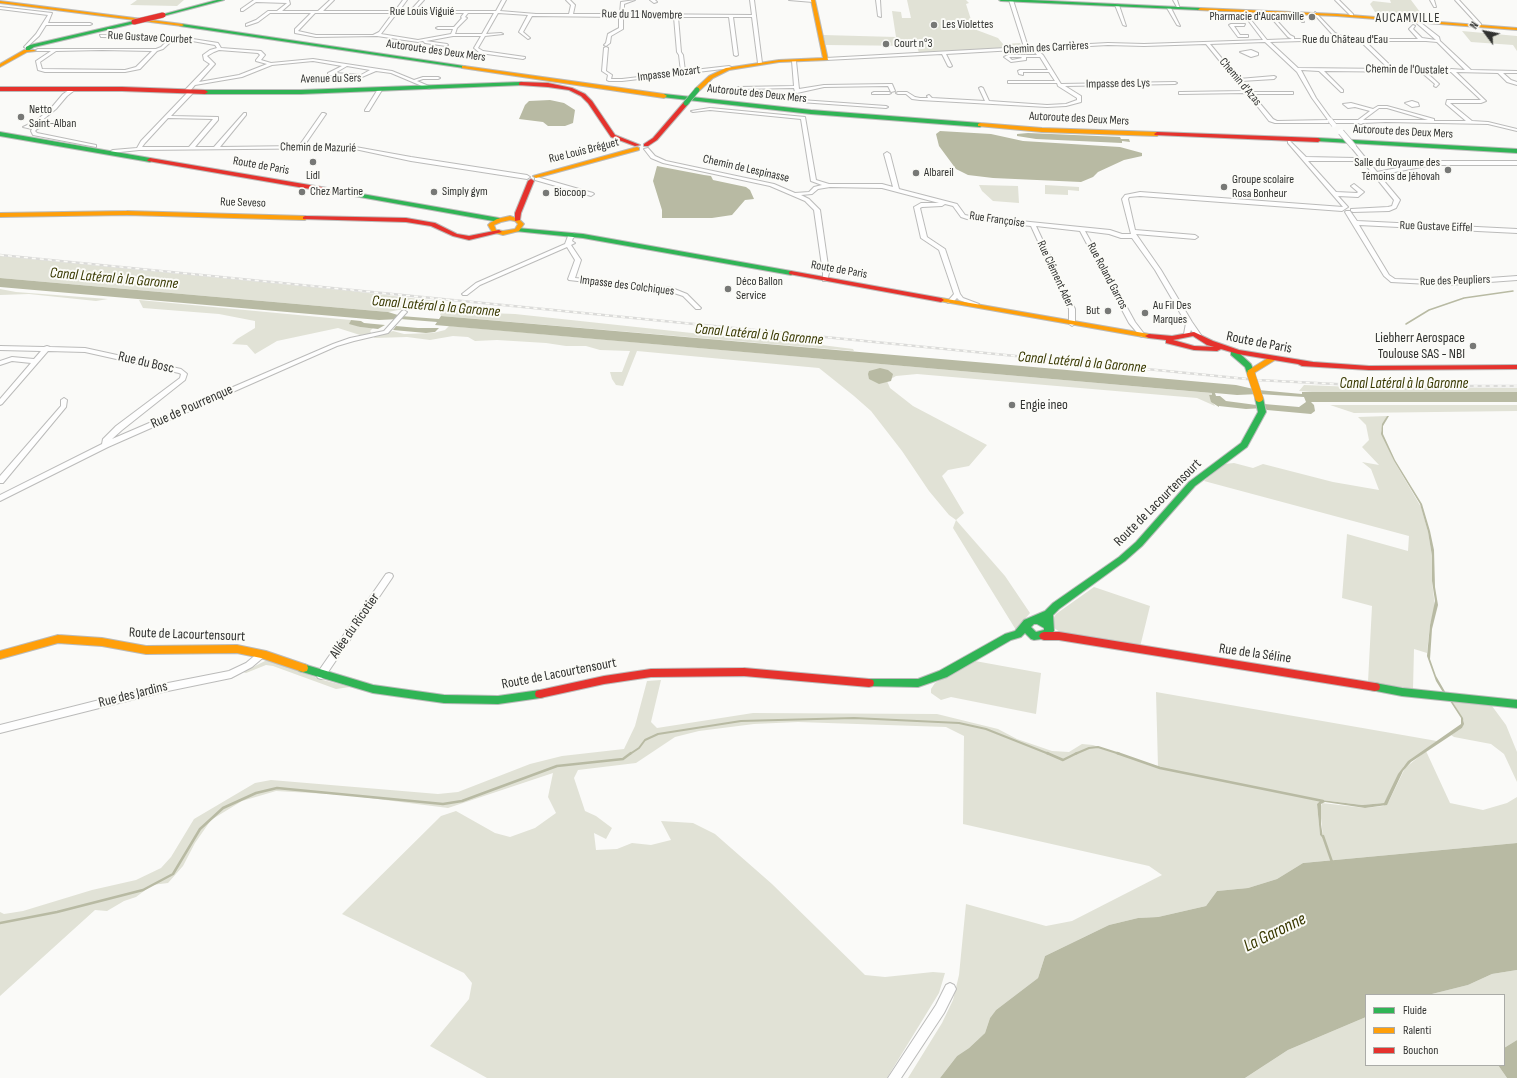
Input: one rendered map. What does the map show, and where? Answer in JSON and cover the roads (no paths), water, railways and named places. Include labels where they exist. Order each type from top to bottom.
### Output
[{"type":"main road","name":"Autoroute des Deux Mers","points":[[15,0],[138,16],[652,91],[798,107],[1026,125],[1351,138],[1517,147]]},
{"type":"main road","points":[[0,66],[34,48],[55,46],[134,22],[222,0]]},
{"type":"main road","points":[[641,147],[655,139],[697,90],[708,79],[723,69],[760,63],[794,60],[826,60],[813,0]]},
{"type":"main road","points":[[1001,0],[1169,8],[1177,4],[1243,11],[1352,16],[1412,22],[1517,28]]},
{"type":"main road","name":"Autoroute des Deux Mers","points":[[0,2],[133,18],[641,93],[812,112],[1042,130],[1346,141],[1517,151]]},
{"type":"main road","name":"Avenue du Sers","points":[[0,89],[190,89],[301,92],[530,84],[548,85],[570,89],[583,95],[590,102],[612,136],[641,147]]},
{"type":"main road","name":"Route de Paris","points":[[0,133],[93,147],[117,153],[445,212],[498,225],[518,222],[570,237],[1072,324],[1158,337],[1185,338],[1194,348],[1202,341]]},
{"type":"main road","name":"Rue Louis Bréguet","points":[[533,178],[641,147]]},
{"type":"main road","points":[[498,225],[518,222],[533,178]]},
{"type":"main road","name":"Rue Seveso","points":[[0,215],[126,213],[234,214],[331,220],[406,220],[433,224],[460,236],[473,238],[481,236],[498,225]]},
{"type":"main road","name":"Route de Paris","points":[[1111,330],[1185,338],[1246,353],[1310,364]]},
{"type":"main road","name":"Route de Paris","points":[[1202,341],[1234,353],[1271,360],[1344,367],[1517,366]]},
{"type":"main road","name":"Route de Lacourtensourt","points":[[0,655],[54,642],[77,641],[102,642],[146,650],[223,648],[262,654],[321,675],[373,689],[407,695],[480,701],[527,697],[604,680],[651,673],[744,672],[862,683],[918,683],[943,674],[1002,640],[1018,634],[1029,621],[1036,620],[1048,614],[1056,606],[1122,559],[1139,544],[1192,484],[1244,445],[1252,433],[1261,404],[1251,372],[1234,353]]},
{"type":"main road","points":[[1251,372],[1271,360]]},
{"type":"main road","points":[[1026,626],[1029,632],[1039,636],[1048,633],[1048,614]]},
{"type":"main road","points":[[1036,620],[1043,621],[1048,626]]},
{"type":"main road","name":"Rue de la Séline","points":[[1048,626],[1059,636]]},
{"type":"main road","name":"Route de Lacourtensourt","points":[[1018,634],[1039,636]]},
{"type":"main road","name":"Rue de la Séline","points":[[1039,636],[1059,636],[1402,692],[1517,704]]},
{"type":"street","points":[[332,0],[316,12],[296,30],[296,32],[316,36],[377,35],[422,41],[437,45],[446,45]]},
{"type":"street","points":[[377,35],[406,0]]},
{"type":"street","points":[[412,12],[422,0]]},
{"type":"street","points":[[504,0],[476,46],[477,50],[523,58]]},
{"type":"street","points":[[568,0],[573,4],[571,15]]},
{"type":"street","points":[[600,47],[606,47],[609,35],[621,29],[622,4],[633,0]]},
{"type":"street","points":[[752,0],[760,63]]},
{"type":"street","points":[[791,0],[813,0]]},
{"type":"street","points":[[878,0],[880,16]]},
{"type":"street","points":[[1011,0],[1027,49]]},
{"type":"street","points":[[1337,0],[1352,16]]},
{"type":"street","points":[[1432,0],[1435,6]]},
{"type":"street","points":[[1457,0],[1480,25]]},
{"type":"street","points":[[242,10],[254,1],[289,1]]},
{"type":"street","points":[[278,12],[289,3],[289,1]]},
{"type":"street","points":[[1117,6],[1125,25]]},
{"type":"street","points":[[0,8],[50,13],[52,16],[37,36],[34,48]]},
{"type":"street","points":[[1169,8],[1179,25]]},
{"type":"street","points":[[652,15],[654,10]]},
{"type":"street","points":[[1202,341],[1189,323],[1158,270],[1134,234],[1125,199],[1132,194],[1382,211],[1397,204],[1394,195],[1332,122],[1314,98],[1297,69],[1267,42],[1243,11]]},
{"type":"street","name":"Rue Louis Viguié","points":[[247,25],[257,21],[270,12],[515,12],[530,15]]},
{"type":"street","points":[[438,28],[455,28],[463,22],[465,18],[463,17],[467,12]]},
{"type":"street","points":[[1268,12],[1289,36],[1293,38]]},
{"type":"street","points":[[1296,13],[1303,21]]},
{"type":"street","points":[[1315,14],[1334,34],[1348,41]]},
{"type":"street","points":[[528,38],[521,32],[530,15]]},
{"type":"street","name":"Rue du 11 Novembre","points":[[530,15],[754,16]]},
{"type":"street","points":[[676,16],[679,52],[682,55],[683,73]]},
{"type":"street","points":[[731,16],[736,55]]},
{"type":"street","points":[[1424,40],[1411,29],[1412,22],[1424,27],[1438,38],[1438,41],[1470,71]]},
{"type":"street","points":[[45,24],[90,24]]},
{"type":"street","points":[[1244,25],[1231,25],[1239,36],[1247,36]]},
{"type":"street","points":[[453,35],[455,28]]},
{"type":"street","points":[[1236,31],[1258,32]]},
{"type":"street","points":[[394,38],[401,32]]},
{"type":"street","points":[[422,41],[453,35],[501,34]]},
{"type":"street","name":"Rue Gustave Courbet","points":[[101,36],[174,37],[217,44],[219,49]]},
{"type":"street","points":[[156,50],[138,68],[126,74],[45,71],[40,70],[38,62],[55,46],[156,50],[162,48],[174,37]]},
{"type":"street","points":[[1362,41],[1392,69]]},
{"type":"street","name":"Rue du Château d'Eau","points":[[1267,42],[1438,41]]},
{"type":"street","name":"Chemin des Carrières","points":[[826,60],[1102,45],[1267,42]]},
{"type":"street","points":[[874,93],[908,93],[914,98],[920,99],[930,98],[988,103],[1058,106],[1072,104],[1078,100],[1079,98],[1059,83],[1035,48],[1026,43]]},
{"type":"street","points":[[1238,43],[1247,51]]},
{"type":"street","name":"Chemin d'Azas","points":[[1208,44],[1272,120],[1285,123],[1361,123]]},
{"type":"street","name":"Impasse Mozart","points":[[606,47],[604,71],[610,74],[609,80],[622,80],[723,69]]},
{"type":"street","points":[[139,149],[213,64],[206,59],[205,56],[212,51],[219,49],[259,52],[263,55],[258,60],[271,64]]},
{"type":"street","points":[[505,55],[512,50]]},
{"type":"street","points":[[944,54],[950,66]]},
{"type":"street","points":[[1023,56],[1041,56]]},
{"type":"street","points":[[190,89],[240,76],[271,64],[313,60],[392,72],[429,88]]},
{"type":"street","points":[[794,60],[796,89],[795,97],[797,100],[886,108]]},
{"type":"street","points":[[346,65],[330,74],[362,76],[374,70]]},
{"type":"street","name":"Chemin de l'Oustalet","points":[[1297,69],[1392,69],[1517,72]]},
{"type":"street","points":[[1320,69],[1342,91]]},
{"type":"street","points":[[1421,70],[1437,84],[1436,86]]},
{"type":"street","points":[[1451,70],[1484,99],[1484,101],[1481,102],[1449,101],[1448,103],[1471,123]]},
{"type":"street","points":[[1021,74],[1020,72],[1051,71]]},
{"type":"street","points":[[1499,72],[1509,81],[1517,84]]},
{"type":"street","points":[[1238,80],[1274,77]]},
{"type":"street","points":[[416,82],[422,78],[438,78]]},
{"type":"street","points":[[406,89],[417,87],[419,85],[416,82]]},
{"type":"street","name":"Impasse des Lys","points":[[1010,82],[1175,83]]},
{"type":"street","points":[[739,88],[796,89],[824,86],[890,86],[894,92]]},
{"type":"street","points":[[980,88],[988,103]]},
{"type":"street","points":[[38,121],[44,124],[35,128],[28,128],[26,126],[38,121],[54,108],[65,95],[74,89]]},
{"type":"street","points":[[367,110],[380,90]]},
{"type":"street","points":[[1181,93],[1291,93]]},
{"type":"street","points":[[1397,103],[1378,107],[1360,120],[1361,123],[1386,121],[1494,124],[1517,130]]},
{"type":"street","points":[[1355,106],[1373,110]]},
{"type":"street","points":[[1387,106],[1440,123]]},
{"type":"street","points":[[693,111],[710,109],[804,119],[814,181],[830,185]]},
{"type":"street","points":[[215,149],[244,114]]},
{"type":"street","points":[[300,148],[324,114]]},
{"type":"street","points":[[167,117],[216,118],[191,148]]},
{"type":"street","points":[[35,128],[33,132],[35,134],[93,147]]},
{"type":"street","points":[[1290,142],[1347,209],[1355,223]]},
{"type":"street","name":"Chemin de Lespinasse","points":[[641,147],[653,157],[665,162],[772,185],[807,200],[817,210],[826,273],[825,280]]},
{"type":"street","name":"Chemin de Mazurié","points":[[117,153],[132,149],[191,148],[363,149],[404,158],[533,178],[592,194]]},
{"type":"street","name":"Chemin de Mazurié","points":[[117,153],[132,149]]},
{"type":"street","points":[[887,154],[896,189]]},
{"type":"street","points":[[1304,159],[1353,159]]},
{"type":"street","points":[[1375,173],[1385,173],[1432,163],[1517,163]]},
{"type":"street","name":"Rue Françoise","points":[[796,194],[810,193],[816,188],[830,185],[882,186],[955,205],[963,216],[970,218],[1110,232],[1121,236],[1134,234],[1195,237]]},
{"type":"street","points":[[1334,194],[1358,194],[1361,192],[1354,186]]},
{"type":"street","points":[[946,203],[921,205],[917,207],[924,238],[942,249],[957,294],[964,300],[986,308]]},
{"type":"street","name":"Rue Gustave Eiffel","points":[[1355,223],[1517,231]]},
{"type":"street","name":"Rue des Peupliers","points":[[1355,223],[1387,276],[1393,281],[1448,283],[1517,278]]},
{"type":"street","name":"Rue Clément Ader","points":[[1033,225],[1072,309],[1072,324]]},
{"type":"street","name":"Rue Roland Garros","points":[[1082,230],[1132,323],[1142,335]]},
{"type":"street","points":[[465,294],[478,284],[570,237]]},
{"type":"street","name":"Impasse des Colchiques","points":[[570,237],[577,257],[577,264],[570,278],[573,280],[609,282],[672,290],[685,294],[698,308]]},
{"type":"street","points":[[950,302],[957,294]]},
{"type":"street","name":"Rue de Pourrenque","points":[[0,498],[105,445],[335,345],[393,326],[404,312]]},
{"type":"street","name":"Rue Roland Garros","points":[[1127,333],[1132,329],[1132,323]]},
{"type":"street","points":[[1185,338],[1189,323]]},
{"type":"street","name":"Rue du Bosc","points":[[0,348],[47,348],[90,351],[178,369],[184,374],[183,379],[141,410],[110,436],[105,445]]},
{"type":"street","points":[[0,403],[47,348]]},
{"type":"street","points":[[0,363],[12,359],[36,360]]},
{"type":"street","points":[[0,481],[64,406],[64,400]]},
{"type":"street","name":"Allée du Ricotier","points":[[321,675],[389,576]]},
{"type":"street","name":"Rue des Jardins","points":[[0,728],[163,688],[231,674],[249,665],[262,654]]},
{"type":"street","points":[[894,1078],[940,1009],[950,989]]},
{"type":"water","points":[[550,100],[564,103],[575,110],[573,123],[565,126],[548,126],[543,122],[519,119],[525,105],[529,101]]},
{"type":"water","points":[[940,131],[991,134],[1023,141],[1120,147],[1142,153],[1142,156],[1124,160],[1081,182],[993,178],[968,175],[956,169],[939,146],[936,134]]},
{"type":"water","points":[[1028,133],[1120,137],[1121,139],[1129,139],[1130,142],[1122,141],[1122,143],[1036,139],[1017,136],[1017,134]]},
{"type":"water","points":[[657,166],[711,176],[713,180],[746,187],[750,190],[754,199],[745,200],[732,215],[712,218],[662,218],[662,210],[653,181]]},
{"type":"water","points":[[0,278],[388,312],[401,316],[439,319],[441,316],[1236,385],[1258,390],[1302,394],[1302,392],[1517,392],[1517,402],[1311,402],[1314,405],[1315,411],[1311,414],[1267,410],[1265,408],[1246,409],[1219,407],[1211,402],[1209,395],[1212,395],[1212,393],[435,325],[437,322],[400,319],[379,320],[0,287]],"holes":[[[1215,393],[1237,395],[1259,394],[1304,397],[1306,402],[1299,407],[1264,404],[1264,406],[1226,401],[1220,396],[1216,396]]]},
{"type":"water","points":[[351,320],[385,325],[378,329],[360,327],[349,324]]},
{"type":"water","points":[[396,326],[439,328],[435,332],[426,333],[393,330]]},
{"type":"water","points":[[880,368],[888,370],[893,374],[891,381],[879,384],[869,379],[869,371]]},
{"type":"water","points":[[1387,416],[1389,416],[1383,426],[1383,434],[1395,460],[1422,504],[1430,531],[1434,550],[1435,587],[1438,605],[1432,629],[1430,659],[1436,676],[1447,695],[1444,694],[1436,681],[1427,656],[1430,625],[1435,601],[1432,581],[1432,556],[1428,532],[1420,504],[1394,461],[1381,434],[1382,424]]},
{"type":"water","points":[[1450,701],[1452,701],[1463,718],[1464,724],[1462,728],[1411,762],[1403,771],[1387,805],[1365,808],[1325,802],[1321,804],[1323,838],[1320,835],[1317,804],[1321,800],[1362,805],[1384,803],[1398,774],[1408,761],[1461,724],[1461,718]]},
{"type":"water","name":"La Garonne","points":[[1517,843],[1517,970],[1492,974],[1468,985],[1432,994],[1365,994],[1365,1017],[1288,1050],[1245,1078],[940,1078],[957,1056],[969,1048],[985,1033],[990,1018],[996,1010],[1038,978],[1045,956],[1109,925],[1138,918],[1158,917],[1206,906],[1217,891],[1248,888],[1277,879],[1303,863]]},
{"type":"water","points":[[1517,1040],[1517,1078],[1507,1078],[1499,1066],[1505,1066],[1505,1047]]},
{"type":"waterway","points":[[1406,324],[1429,310],[1464,298],[1513,291]]},
{"type":"waterway","points":[[630,754],[639,748],[645,740],[658,734],[741,721],[854,718],[959,723],[986,729],[1049,754]]},
{"type":"waterway","points":[[1075,754],[1089,748],[1098,747],[1118,754]]},
{"type":"waterway","points":[[0,923],[57,912],[143,890],[173,874],[200,829],[223,808],[256,793],[277,788],[443,804],[462,801],[557,766],[623,759],[631,753]]},
{"type":"waterway","points":[[1047,753],[1063,760],[1075,754]]},
{"type":"waterway","points":[[1118,754],[1160,768],[1323,801]]},
{"type":"waterway","points":[[1323,836],[1332,862]]},
{"type":"railway","points":[[0,255],[1257,380],[1375,386],[1517,386]]},
{"type":"place","name":"Pharmacie d'Aucamville","points":[[1312,17]]},
{"type":"place","name":"Les Violettes","points":[[934,25]]},
{"type":"place","name":"Court n°3","points":[[886,44]]},
{"type":"place","name":"Netto Saint-Alban","points":[[21,117]]},
{"type":"place","name":"Lidl","points":[[313,162]]},
{"type":"place","name":"Salle du Royaume des Témoins de Jéhovah","points":[[1448,170]]},
{"type":"place","name":"Albareil","points":[[916,173]]},
{"type":"place","name":"Groupe scolaire Rosa Bonheur","points":[[1224,187]]},
{"type":"place","name":"Chez Martine","points":[[302,192]]},
{"type":"place","name":"Simply gym","points":[[434,192]]},
{"type":"place","name":"Biocoop","points":[[546,193]]},
{"type":"place","name":"Déco Ballon Service","points":[[728,289]]},
{"type":"place","name":"But","points":[[1108,311]]},
{"type":"place","name":"Au Fil Des Marques","points":[[1145,313]]},
{"type":"place","name":"Liebherr Aerospace Toulouse SAS - NBI","points":[[1473,346]]},
{"type":"place","name":"Engie ineo","points":[[1012,405]]},
{"type":"district","name":"AUCAMVILLE","points":[[1408,19]]},
{"type":"water label","name":"Canal Latéral à la Garonne","points":[[114,279]]},
{"type":"water label","name":"Canal Latéral à la Garonne","points":[[436,307]]},
{"type":"water label","name":"Canal Latéral à la Garonne","points":[[759,335]]},
{"type":"water label","name":"Canal Latéral à la Garonne","points":[[1082,363]]},
{"type":"water label","name":"Canal Latéral à la Garonne","points":[[1404,384]]}]
